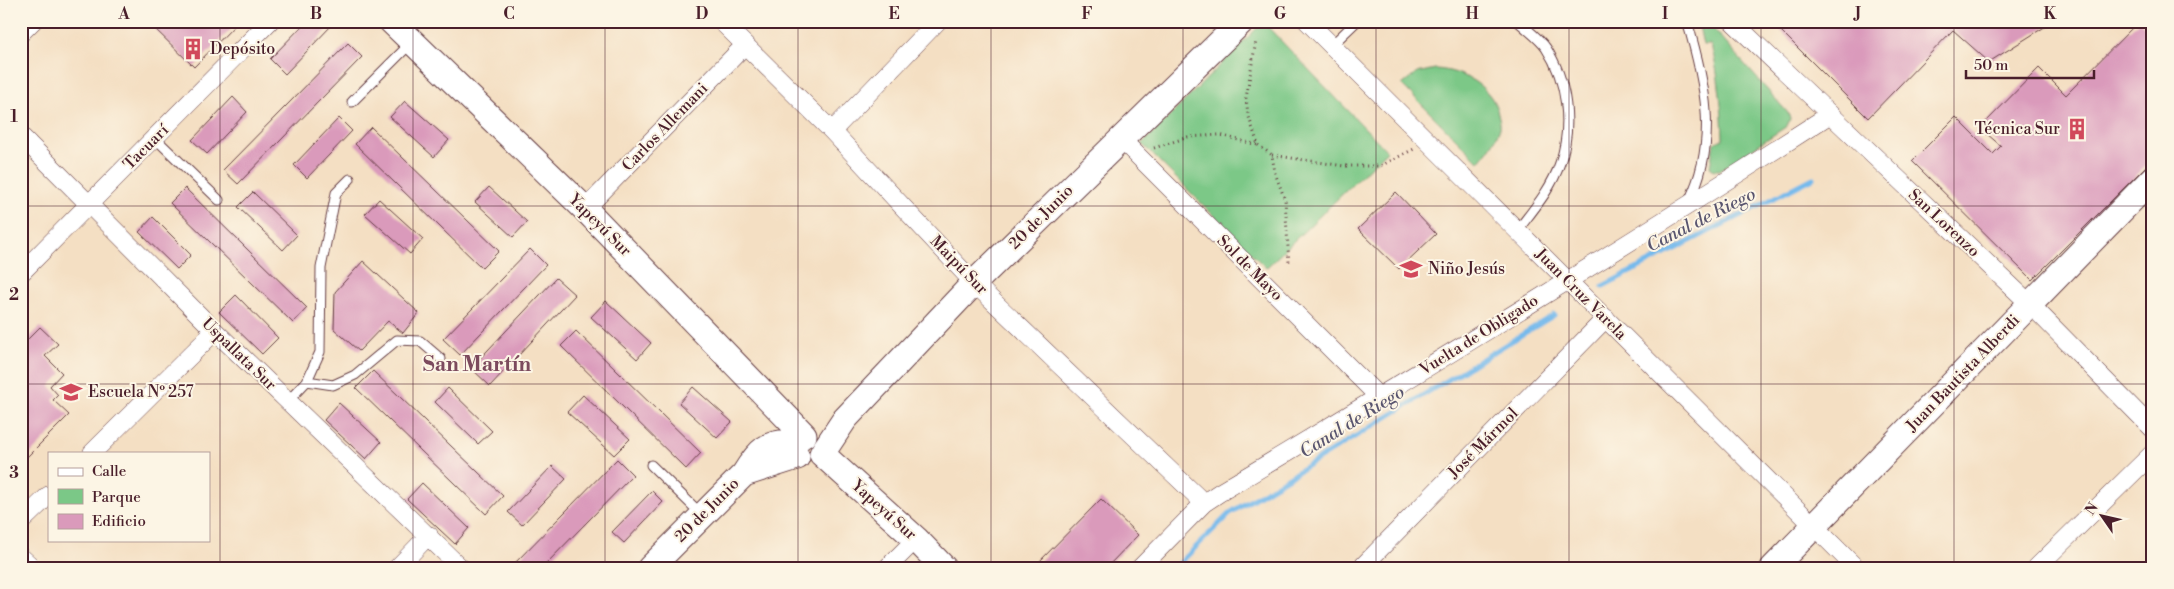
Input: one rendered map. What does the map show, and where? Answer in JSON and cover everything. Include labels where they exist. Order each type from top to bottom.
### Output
[{"type":"street","points":[[21,33],[33,21]]},
{"type":"street","name":"Tacuarí","points":[[21,273],[270,21]]},
{"type":"street","name":"Yapeyú Sur","points":[[391,21],[585,209],[809,446],[916,538],[944,568]]},
{"type":"street","name":"Maipú Sur","points":[[721,21],[832,131],[974,283],[1204,503]]},
{"type":"street","points":[[832,131],[938,21]]},
{"type":"street","name":"Juan Cruz Varela","points":[[1307,21],[1427,143],[1606,318],[1813,528],[1856,568]]},
{"type":"street","name":"San Lorenzo","points":[[1732,21],[2030,304],[2153,429]]},
{"type":"street","name":"20 de Junio","points":[[650,568],[744,474],[755,457],[767,447],[782,442],[809,446],[845,419],[974,283],[1129,146],[1249,31]]},
{"type":"street","name":"Carlos Allemani","points":[[585,209],[745,45]]},
{"type":"street","name":"Vuelta de Obligado","points":[[1140,568],[1204,503],[1568,281],[1829,115]]},
{"type":"street","name":"Uspallata Sur","points":[[21,136],[215,331],[429,535],[461,568]]},
{"type":"street","name":"Sol de Mayo","points":[[1129,146],[1379,397]]},
{"type":"street","name":"Juan Bautista Alberdi","points":[[1774,568],[2153,178]]},
{"type":"street","name":"José Mármol","points":[[1361,568],[1606,318]]},
{"type":"street","points":[[93,452],[215,331]]},
{"type":"street","points":[[2036,568],[2153,453]]},
{"type":"street","points":[[21,522],[48,496]]},
{"type":"street","points":[[397,568],[429,535]]},
{"type":"street","points":[[887,568],[916,538]]},
{"type":"street","points":[[21,557],[32,568]]},
{"type":"lane","points":[[1331,46],[1357,21]]},
{"type":"lane","points":[[1517,231],[1550,184],[1561,163],[1567,130],[1565,101],[1559,70],[1544,46],[1518,21]]},
{"type":"lane","points":[[1685,208],[1698,182],[1707,120],[1706,98],[1687,21]]},
{"type":"lane","points":[[352,102],[412,41]]},
{"type":"lane","points":[[155,138],[219,200]]},
{"type":"lane","points":[[288,401],[307,381],[320,352],[321,268],[336,193],[350,179]]},
{"type":"lane","points":[[307,381],[333,385],[355,375],[397,340],[420,341],[441,359]]},
{"type":"lane","points":[[651,465],[702,515]]},
{"type":"path","points":[[1249,31],[1246,98],[1248,114],[1258,145]]},
{"type":"path","points":[[1129,146],[1188,137],[1219,135],[1258,145],[1272,155],[1344,166],[1380,166],[1427,143]]},
{"type":"path","points":[[1272,155],[1275,173],[1285,200],[1289,263]]},
{"type":"green space","points":[[1263,22],[1387,151],[1266,268],[1142,144]]},
{"type":"green space","points":[[1702,22],[1708,23],[1788,113],[1790,119],[1787,126],[1720,170],[1714,170],[1710,167],[1714,143],[1723,139],[1723,127],[1716,68],[1711,45],[1703,45],[1699,26]]},
{"type":"green space","points":[[1435,69],[1455,72],[1474,81],[1482,87],[1495,103],[1500,128],[1494,142],[1479,162],[1402,85],[1417,73]]},
{"type":"building","name":"Depósito","points":[[147,21],[239,21],[194,67]]},
{"type":"building","points":[[307,21],[330,21],[333,24],[285,74],[270,59]]},
{"type":"building","points":[[1771,21],[2054,21],[1989,62],[1953,30],[1868,118]]},
{"type":"building","name":"Técnica Sur","points":[[2139,21],[2153,33],[2153,159],[2032,280],[1912,161],[1956,117],[1993,154],[2001,146],[1980,128],[2039,68],[2066,95]]},
{"type":"building","points":[[348,43],[362,57],[238,184],[223,170]]},
{"type":"building","points":[[233,97],[247,112],[207,154],[192,140]]},
{"type":"building","points":[[405,101],[449,140],[434,157],[390,117]]},
{"type":"building","points":[[339,118],[352,131],[307,178],[294,165]]},
{"type":"building","points":[[371,127],[499,251],[482,268],[355,144]]},
{"type":"building","points":[[489,187],[527,222],[513,237],[475,202]]},
{"type":"building","points":[[185,188],[307,308],[293,323],[170,203]]},
{"type":"building","points":[[253,192],[297,235],[283,250],[238,207]]},
{"type":"building","points":[[1396,192],[1436,234],[1399,269],[1358,229]]},
{"type":"building","points":[[379,199],[423,239],[410,254],[365,214]]},
{"type":"building","points":[[153,217],[191,255],[177,269],[139,232]]},
{"type":"building","points":[[530,249],[546,265],[460,355],[443,339]]},
{"type":"building","points":[[363,261],[419,313],[403,333],[388,321],[359,351],[334,329],[335,292]]},
{"type":"building","points":[[556,278],[575,295],[490,386],[471,368]]},
{"type":"building","points":[[236,295],[278,338],[262,354],[219,312]]},
{"type":"building","points":[[606,301],[651,343],[637,359],[591,317]]},
{"type":"building","name":"Escuela Nº 257","points":[[40,327],[58,344],[45,356],[62,373],[50,386],[58,395],[53,400],[69,415],[21,463],[21,346]]},
{"type":"building","points":[[576,331],[701,453],[686,469],[561,346]]},
{"type":"building","points":[[373,371],[503,496],[486,514],[356,388]]},
{"type":"building","points":[[693,387],[732,422],[717,438],[679,403]]},
{"type":"building","points":[[448,388],[492,431],[478,444],[435,402]]},
{"type":"building","points":[[583,395],[630,439],[614,455],[567,412]]},
{"type":"building","points":[[339,403],[381,442],[366,459],[324,420]]},
{"type":"building","points":[[617,459],[633,475],[542,568],[510,568]]},
{"type":"building","points":[[552,466],[566,479],[522,525],[508,512]]},
{"type":"building","points":[[422,483],[469,528],[455,544],[407,499]]},
{"type":"building","points":[[652,491],[663,502],[624,543],[612,532]]},
{"type":"building","points":[[1101,499],[1138,535],[1106,568],[1033,568]]},
{"type":"waterway","name":"Canal de Riego","points":[[1603,286],[1813,178]]},
{"type":"waterway","name":"Canal de Riego","points":[[1175,568],[1230,513],[1554,315]]},
{"type":"place","name":"Depósito","points":[[193,49]]},
{"type":"place","name":"Técnica Sur","points":[[2077,129]]},
{"type":"place","name":"Niño Jesús","points":[[1411,269]]},
{"type":"place","name":"Escuela Nº 257","points":[[71,392]]},
{"type":"district","name":"San Martín","points":[[477,365]]}]
